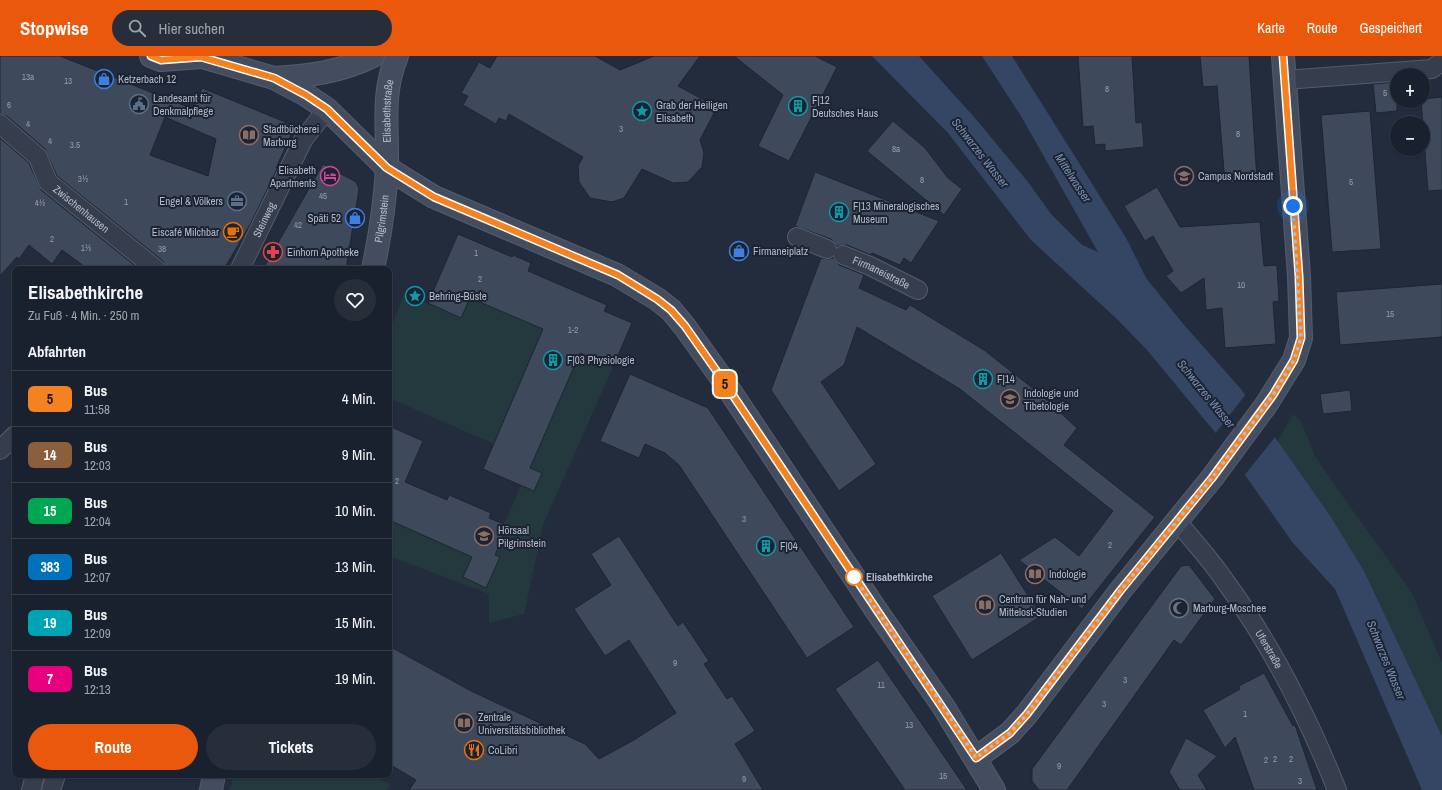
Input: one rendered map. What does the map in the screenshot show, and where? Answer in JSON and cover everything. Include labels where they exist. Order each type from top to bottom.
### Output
[{"type":"main road","points":[[151,56],[161,60],[200,56],[274,78],[306,95],[327,109],[387,168],[434,197],[618,275],[657,299],[671,310],[685,326],[720,376],[976,758],[994,790]]},
{"type":"main road","points":[[274,78],[315,75],[348,67],[373,56]]},
{"type":"main road","name":"Elisabethstraße","points":[[387,168],[387,90],[391,70],[397,56]]},
{"type":"main road","points":[[976,758],[1010,733],[1027,714],[1120,591],[1212,478],[1266,405],[1294,360],[1301,338],[1299,276],[1283,56]]},
{"type":"main road","name":"Pilgrimstein","points":[[374,266],[382,215],[387,168]]},
{"type":"main road","points":[[211,790],[213,778]]},
{"type":"street","points":[[1285,80],[1432,69],[1442,61]]},
{"type":"street","name":"Steinweg","points":[[241,266],[303,140],[327,109]]},
{"type":"street","name":"Zwischenhausen","points":[[0,124],[38,157],[48,182],[152,266]]},
{"type":"street","name":"Firmaneistraße","points":[[797,237],[870,266],[918,290]]},
{"type":"street","points":[[0,450],[12,438]]},
{"type":"street","name":"Uferstraße","points":[[1177,522],[1225,581],[1265,642],[1323,754],[1337,790]]},
{"type":"street","points":[[31,790],[34,778]]},
{"type":"street","points":[[51,790],[55,778]]},
{"type":"green space","points":[[404,294],[461,317],[470,298],[543,329],[494,444],[392,399],[392,326]]},
{"type":"green space","points":[[580,353],[613,367],[543,525],[524,614],[489,623],[489,594],[392,557],[392,515],[419,534],[472,557],[463,577],[487,587],[500,557],[491,553],[497,550],[503,538],[500,533],[521,486],[534,491],[541,474],[530,468]]},
{"type":"green space","points":[[1293,414],[1301,421],[1315,456],[1412,593],[1442,663],[1442,736],[1364,571],[1331,517],[1277,442]]},
{"type":"green space","points":[[233,778],[377,778],[390,784],[387,790],[230,790]]},
{"type":"water","points":[[872,56],[919,56],[975,118],[1028,182],[1051,214],[1082,245],[1098,252],[1021,116],[982,56],[1012,56],[1126,238],[1146,278],[1184,325],[1241,389],[1331,517],[1364,571],[1442,736],[1442,790],[1422,790],[1335,589],[1293,543],[1214,431],[1147,350],[1118,320],[1031,240],[948,133]]},
{"type":"pier","points":[[1246,394],[1276,436],[1243,477],[1214,435]]},
{"type":"building","points":[[0,56],[60,56],[193,109],[202,88],[295,126],[276,168],[278,167],[251,223],[226,266],[165,266],[163,261],[57,176],[45,149],[7,116],[0,114]],"holes":[[[165,117],[216,139],[208,176],[150,155]]]},
{"type":"building","points":[[497,56],[595,56],[620,70],[654,56],[700,56],[678,86],[715,106],[713,109],[715,111],[700,140],[704,153],[702,167],[688,182],[673,183],[642,169],[624,198],[612,202],[590,198],[579,182],[578,166],[583,157],[509,114],[506,121],[499,118],[496,124],[463,105],[468,96],[461,93],[479,62],[490,68]]},
{"type":"building","name":"F|12 Deutsches Haus","points":[[734,56],[815,56],[837,67],[789,161],[758,146],[783,95]]},
{"type":"building","points":[[1078,56],[1132,56],[1136,123],[1142,122],[1144,147],[1105,151],[1105,144],[1095,145],[1093,126],[1083,127]]},
{"type":"building","points":[[1200,56],[1249,56],[1257,180],[1225,183],[1217,86],[1203,87]]},
{"type":"building","points":[[1390,83],[1390,108],[1397,108],[1397,111],[1376,113],[1373,84]]},
{"type":"building","points":[[1442,97],[1442,190],[1428,191],[1425,156],[1430,156],[1430,116],[1422,116],[1422,108],[1430,108],[1430,98]]},
{"type":"building","points":[[1370,111],[1381,249],[1332,252],[1321,115]]},
{"type":"building","points":[[893,121],[925,148],[948,178],[962,189],[944,215],[867,151]]},
{"type":"building","points":[[0,138],[29,163],[41,190],[135,266],[84,266],[62,250],[52,264],[29,245],[19,259],[17,257],[0,276]]},
{"type":"building","points":[[323,164],[356,182],[359,189],[346,266],[265,266]]},
{"type":"building","points":[[815,172],[939,221],[911,263],[904,258],[900,265],[872,253],[871,255],[847,245],[837,246],[831,239],[795,226]]},
{"type":"building","points":[[1157,187],[1180,227],[1260,222],[1264,266],[1277,265],[1279,301],[1273,302],[1276,344],[1225,348],[1222,308],[1206,310],[1204,278],[1181,293],[1166,276],[1173,271],[1153,236],[1145,241],[1124,206]]},
{"type":"building","name":"F|03 Physiologie","points":[[458,234],[512,257],[513,255],[531,263],[528,271],[607,305],[604,311],[632,323],[613,367],[580,353],[530,468],[542,473],[534,491],[483,469],[543,329],[470,298],[461,318],[428,303]]},
{"type":"building","name":"F|14","points":[[821,258],[833,258],[839,265],[864,275],[859,288],[906,310],[910,305],[984,350],[1040,394],[1077,428],[1064,445],[1155,517],[1082,609],[1019,560],[1055,537],[1079,556],[1113,511],[960,389],[857,327],[844,365],[821,382],[876,464],[839,491],[771,390]]},
{"type":"building","points":[[1442,284],[1442,337],[1340,345],[1336,292]]},
{"type":"building","name":"F|04","points":[[630,374],[708,408],[854,627],[807,658],[679,465],[665,453],[645,444],[639,458],[600,441]]},
{"type":"building","points":[[1350,390],[1352,411],[1323,414],[1320,394]]},
{"type":"building","points":[[392,427],[423,441],[405,482],[447,500],[449,495],[491,513],[489,518],[504,524],[500,533],[503,537],[495,555],[500,557],[486,588],[463,577],[472,557],[392,521]]},
{"type":"building","points":[[619,536],[678,626],[683,622],[709,661],[704,664],[727,699],[732,696],[755,731],[735,744],[763,790],[409,790],[416,780],[392,766],[392,648],[471,691],[585,744],[599,759],[634,740],[676,713],[629,640],[605,656],[574,609],[611,585],[591,554]]},
{"type":"building","points":[[1001,553],[1041,616],[972,660],[932,596]]},
{"type":"building","points":[[1189,565],[1215,599],[1181,645],[1174,640],[1067,790],[1039,790],[1032,781],[1032,769],[1181,566]]},
{"type":"building","points":[[878,660],[967,790],[905,790],[835,689]]},
{"type":"building","points":[[1264,673],[1293,726],[1295,725],[1317,790],[1254,790],[1235,737],[1225,748],[1203,710],[1240,689],[1239,686]]},
{"type":"building","points":[[1186,738],[1217,756],[1198,775],[1207,790],[1180,790],[1169,772]]},
{"type":"bus line","name":"5","points":[[151,56],[161,60],[201,57],[274,78],[306,95],[327,109],[387,168],[434,197],[618,275],[657,299],[671,310],[685,326],[720,376],[876,610],[943,706],[976,758],[1010,733],[1027,714],[1120,591],[1212,478],[1273,395],[1294,360],[1301,338],[1299,276],[1283,56]]},
{"type":"place","name":"Ketzerbach 12","points":[[104,79]]},
{"type":"place","name":"Landesamt für Denkmalpflege","points":[[139,104]]},
{"type":"place","name":"F|12 Deutsches Haus","points":[[798,106]]},
{"type":"place","name":"Grab der Heiligen Elisabeth","points":[[642,111]]},
{"type":"place","name":"Stadtbücherei Marburg","points":[[249,135]]},
{"type":"place","name":"Elisabeth Apartments","points":[[330,176]]},
{"type":"place","name":"Campus Nordstadt","points":[[1184,176]]},
{"type":"place","name":"Engel & Völkers","points":[[237,201]]},
{"type":"place","name":"F|13 Mineralogisches Museum","points":[[839,212]]},
{"type":"place","name":"Späti 52","points":[[355,218]]},
{"type":"place","name":"Eiscafé Milchbar","points":[[233,232]]},
{"type":"place","name":"Firmaneiplatz","points":[[739,251]]},
{"type":"place","name":"Einhorn Apotheke","points":[[273,252]]},
{"type":"place","name":"Behring-Büste","points":[[415,296]]},
{"type":"place","name":"F|03 Physiologie","points":[[553,360]]},
{"type":"place","name":"F|14","points":[[983,379]]},
{"type":"place","name":"Indologie und Tibetologie","points":[[1010,399]]},
{"type":"place","name":"Hörsaal Pilgrimstein","points":[[484,536]]},
{"type":"place","name":"F|04","points":[[766,546]]},
{"type":"place","name":"Indologie","points":[[1035,574]]},
{"type":"place","name":"Elisabethkirche","points":[[854,577]]},
{"type":"place","name":"Centrum für Nah- und Mittelost-Studien","points":[[985,605]]},
{"type":"place","name":"Marburg-Moschee","points":[[1179,608]]},
{"type":"place","name":"Zentrale Universitätsbibliothek","points":[[464,723]]},
{"type":"place","name":"CoLibri","points":[[474,750]]},
{"type":"route","points":[[854,577],[943,706],[976,758],[1010,733],[1027,714],[1120,591],[1212,478],[1273,395],[1294,360],[1301,338],[1299,276],[1293,206]]},
{"type":"water label","name":"Schwarzes Wasser","points":[[980,153]]},
{"type":"water label","name":"Mittelwasser","points":[[1073,178]]},
{"type":"water label","name":"Schwarzes Wasser","points":[[1206,394]]},
{"type":"water label","name":"Schwarzes Wasser","points":[[1386,660]]}]
